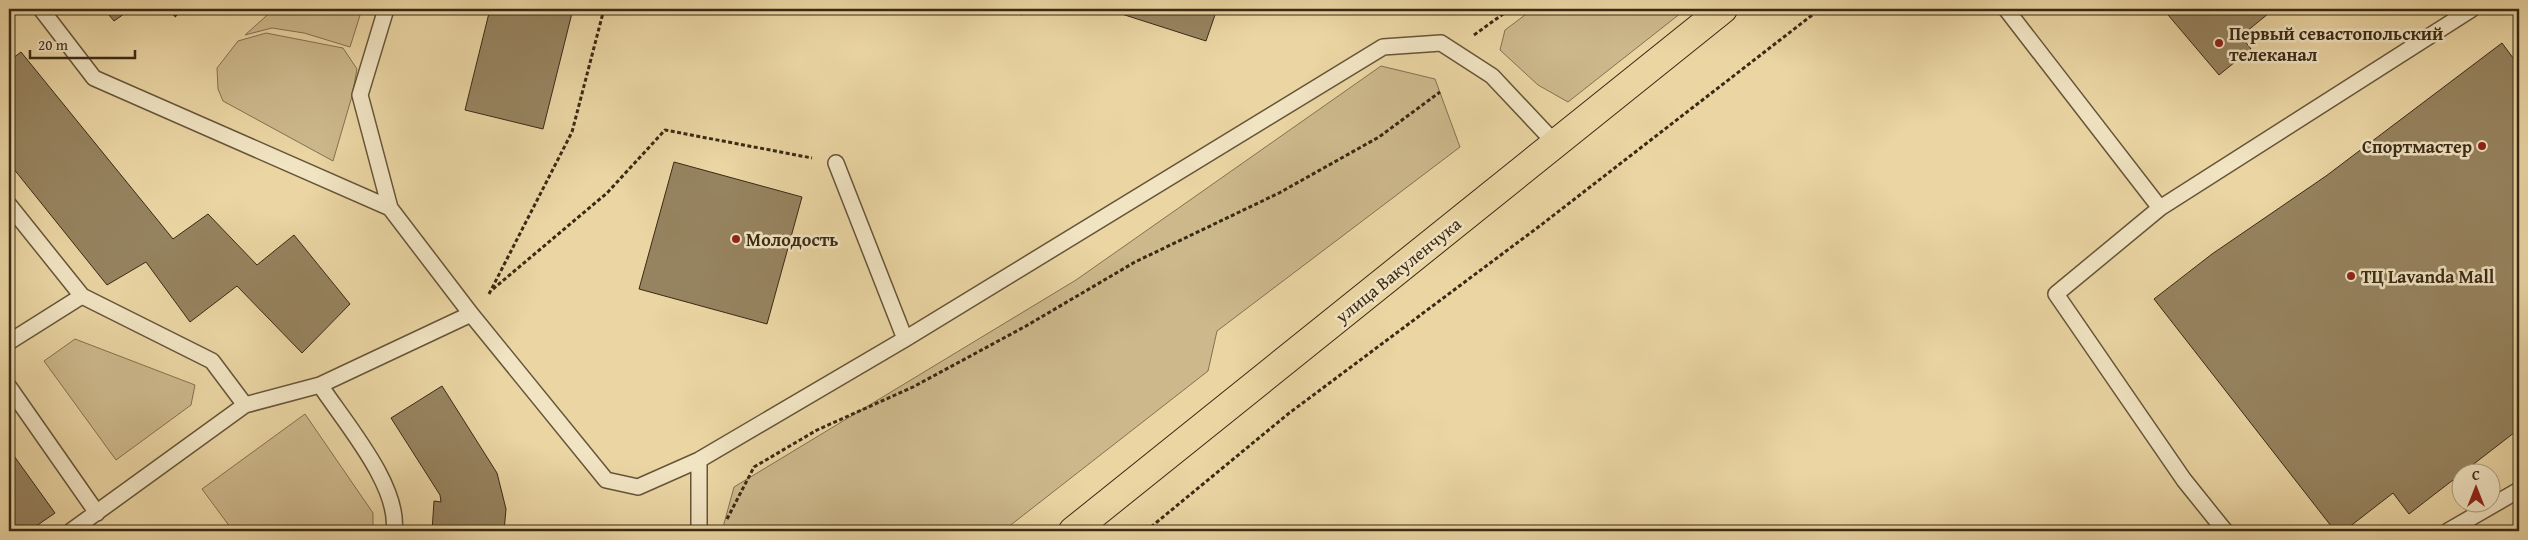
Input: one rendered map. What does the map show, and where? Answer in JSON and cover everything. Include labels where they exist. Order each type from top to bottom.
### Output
[{"type":"main road","name":"улица Вакуленчука","points":[[1073,531],[1723,9]]},
{"type":"lane","points":[[41,9],[94,78],[390,208]]},
{"type":"lane","points":[[386,9],[360,95],[390,208],[471,314],[606,480],[638,488],[699,460],[906,339],[1383,47],[1441,43],[1492,76],[1556,144]]},
{"type":"lane","points":[[2006,9],[2160,208]]},
{"type":"lane","points":[[2225,531],[2184,480],[2056,294],[2160,208],[2472,9]]},
{"type":"lane","points":[[836,163],[906,339]]},
{"type":"lane","points":[[9,204],[82,296],[212,361],[245,405]]},
{"type":"lane","points":[[9,342],[82,296]]},
{"type":"lane","points":[[71,531],[245,405],[320,386],[471,314]]},
{"type":"lane","points":[[320,386],[383,478],[396,517],[394,531]]},
{"type":"lane","points":[[9,388],[96,513]]},
{"type":"lane","points":[[699,460],[699,531]]},
{"type":"lane","points":[[2448,531],[2519,490]]},
{"type":"path","points":[[169,9],[178,18]]},
{"type":"path","points":[[493,289],[572,132],[604,9]]},
{"type":"path","points":[[1453,51],[1510,9]]},
{"type":"path","points":[[1146,531],[1288,414],[1533,231],[1820,9]]},
{"type":"path","points":[[724,523],[754,467],[817,430],[922,382],[1026,326],[1135,262],[1279,193],[1379,137],[1440,92]]},
{"type":"path","points":[[471,314],[493,289],[607,193],[665,130],[836,163]]},
{"type":"shaded area","points":[[274,9],[362,9],[350,47],[304,33],[272,28],[245,35]]},
{"type":"shaded area","points":[[1533,9],[1686,9],[1568,102],[1538,85],[1500,50],[1505,30]]},
{"type":"shaded area","points":[[266,33],[343,48],[357,69],[352,96],[333,161],[223,101],[218,89],[217,68],[238,41]]},
{"type":"shaded area","points":[[1381,66],[1435,79],[1460,147],[1217,331],[1208,371],[1003,531],[722,531],[734,487],[1076,280]]},
{"type":"shaded area","points":[[75,339],[195,385],[191,405],[116,460],[44,361]]},
{"type":"shaded area","points":[[305,414],[373,513],[373,531],[233,531],[202,489]]},
{"type":"building","points":[[104,9],[131,9],[114,21]]},
{"type":"building","points":[[490,9],[573,9],[543,129],[465,110]]},
{"type":"building","points":[[1004,9],[1024,9],[1022,15]]},
{"type":"building","points":[[1106,9],[1217,9],[1206,41]]},
{"type":"building","name":"Первый севастопольский телеканал","points":[[2163,9],[2274,9],[2241,36],[2251,49],[2219,75]]},
{"type":"building","name":"ТЦ Lavanda Mall","points":[[2502,43],[2519,66],[2519,429],[2476,462],[2450,462],[2450,482],[2409,514],[2393,493],[2344,531],[2335,531],[2154,299],[2212,254],[2326,176]]},
{"type":"building","points":[[21,52],[173,239],[208,214],[257,265],[294,235],[350,304],[302,353],[237,286],[190,322],[146,262],[107,285],[9,163],[9,61]]},
{"type":"building","points":[[674,162],[802,197],[767,324],[639,289]]},
{"type":"building","points":[[442,386],[497,473],[506,509],[504,531],[432,531],[434,501],[441,502],[440,495],[391,418]]},
{"type":"building","points":[[9,449],[55,513],[29,531],[9,531]]},
{"type":"place","name":"Первый севастопольский телеканал","points":[[2219,43]]},
{"type":"place","name":"Спортмастер","points":[[2482,146]]},
{"type":"place","name":"Молодость","points":[[736,239]]},
{"type":"place","name":"ТЦ Lavanda Mall","points":[[2351,276]]}]
